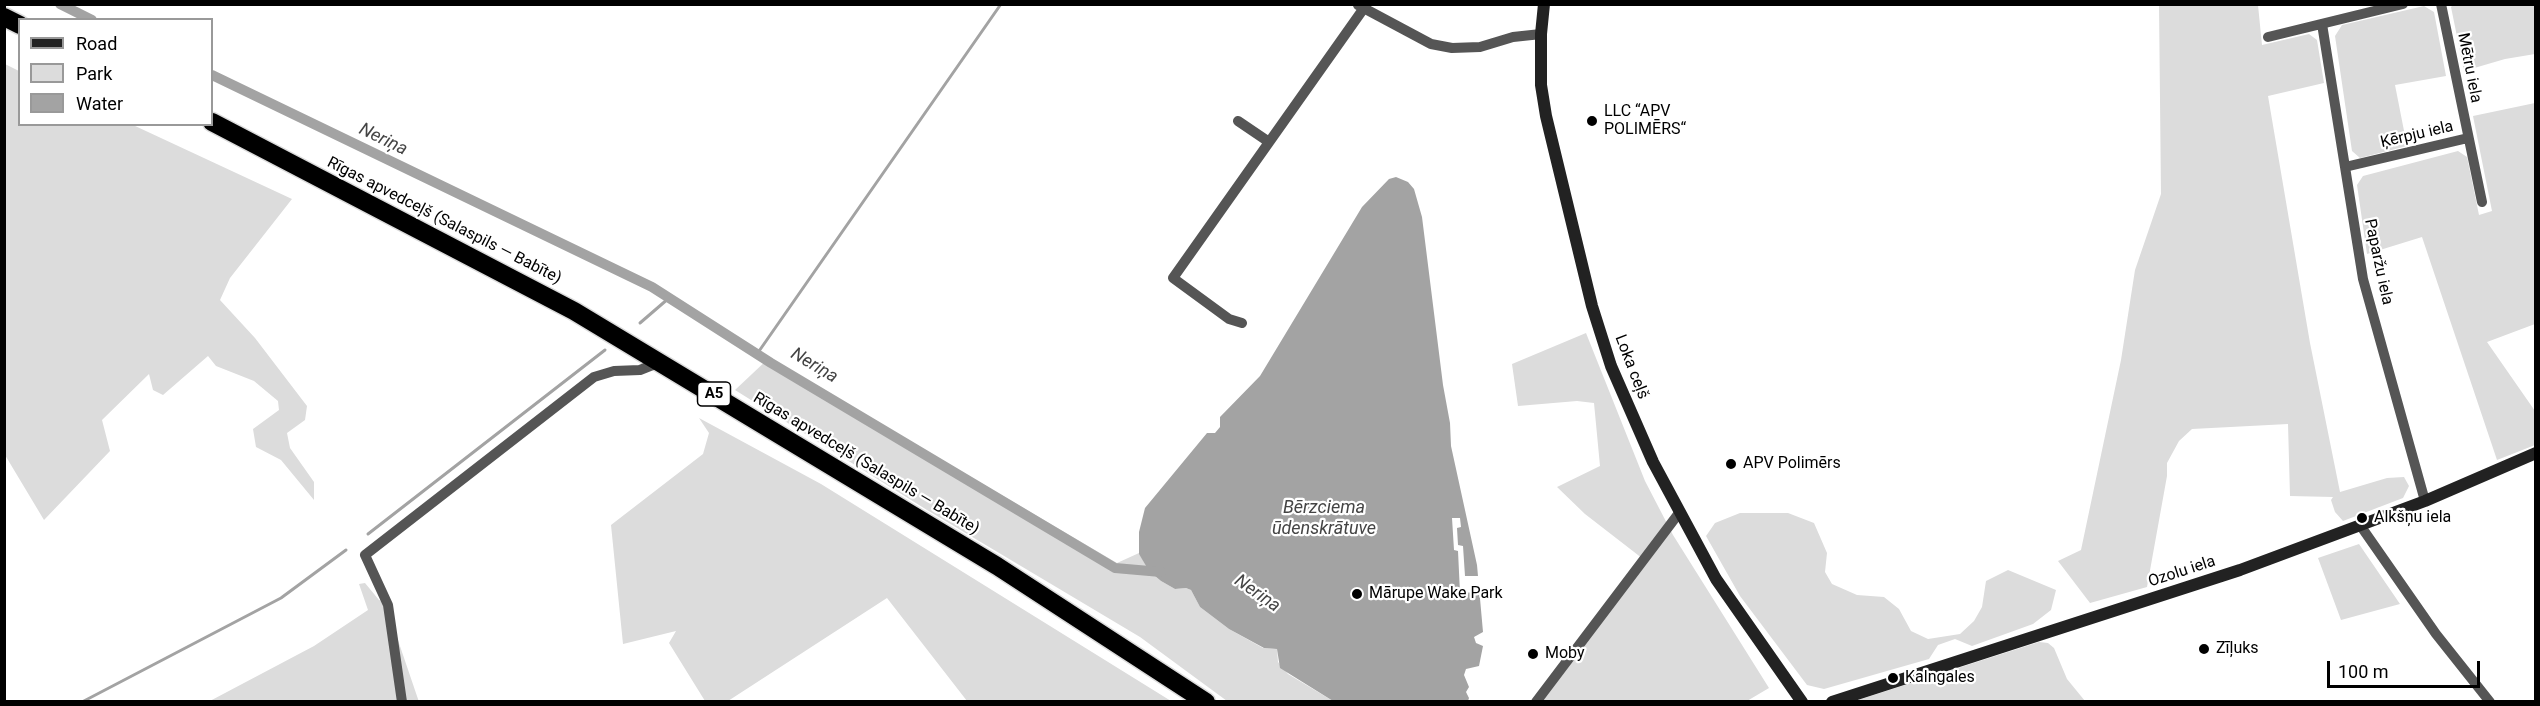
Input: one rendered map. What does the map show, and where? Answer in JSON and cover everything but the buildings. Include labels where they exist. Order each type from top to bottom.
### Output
[{"type":"highway","points":[[4,17],[18,24]]},
{"type":"highway","name":"Rīgas apvedceļš (Salaspils — Babīte)","points":[[213,123],[574,310],[997,566],[1206,702]]},
{"type":"main road","name":"Loka ceļš","points":[[1544,4],[1541,34],[1541,85],[1546,116],[1592,306],[1616,377],[1653,462],[1679,513],[1736,610],[1802,702]]},
{"type":"main road","name":"Ozolu iela","points":[[1832,702],[2240,570],[2425,501],[2535,453]]},
{"type":"street","points":[[2268,37],[2403,4]]},
{"type":"street","name":"Mētru iela","points":[[2441,4],[2468,138]]},
{"type":"street","points":[[1242,323],[1229,319],[1169,275],[1269,142],[1361,6],[1431,44],[1452,48],[1480,47],[1513,37],[1541,34]]},
{"type":"street","name":"Paparžu iela","points":[[2322,24],[2363,279],[2425,501]]},
{"type":"street","points":[[1238,121],[1269,142]]},
{"type":"street","name":"Ķērpju iela","points":[[2345,167],[2468,138],[2482,202]]},
{"type":"street","points":[[402,702],[388,605],[365,555],[594,377],[614,371],[640,370],[660,362]]},
{"type":"street","points":[[1536,702],[1679,513]]},
{"type":"street","points":[[2360,525],[2436,634],[2490,702]]},
{"type":"green space","points":[[2159,5],[2258,5],[2262,45],[2309,34],[2317,40],[2324,83],[2268,96],[2310,343],[2340,492],[2387,478],[2404,477],[2409,486],[2403,498],[2343,521],[2335,512],[2331,500],[2333,497],[2290,496],[2288,424],[2192,429],[2179,441],[2167,463],[2167,476],[2147,587],[2090,603],[2058,561],[2081,550],[2121,360],[2135,270],[2161,194]]},
{"type":"green space","points":[[2453,5],[2535,5],[2535,54],[2505,59],[2464,71],[2451,7]]},
{"type":"green space","points":[[2424,6],[2434,12],[2446,76],[2395,85],[2407,146],[2360,158],[2352,151],[2335,36],[2342,25]]},
{"type":"green space","points":[[5,64],[18,70],[18,126],[135,126],[292,199],[230,278],[220,300],[255,338],[307,406],[305,420],[287,433],[290,448],[314,482],[314,500],[281,460],[256,447],[253,429],[279,410],[278,401],[254,381],[216,366],[208,356],[163,395],[153,390],[149,374],[102,420],[110,451],[44,520],[5,455]]},
{"type":"green space","points":[[2535,103],[2535,324],[2487,342],[2535,411],[2535,445],[2497,460],[2422,237],[2367,254],[2357,185],[2363,176],[2458,151],[2467,157],[2479,215],[2492,211],[2473,116]]},
{"type":"green space","points":[[1586,333],[1645,481],[1673,535],[1769,688],[1747,701],[1542,701],[1647,562],[1585,514],[1557,487],[1600,466],[1594,403],[1577,401],[1518,406],[1512,364]]},
{"type":"green space","points":[[769,358],[1117,563],[1139,553],[1149,571],[1161,581],[1175,589],[1191,590],[1200,607],[1229,629],[1263,648],[1277,649],[1278,662],[1288,674],[1333,701],[1227,701],[1140,637],[927,510],[735,390]]},
{"type":"green space","points":[[699,418],[821,484],[1171,701],[967,701],[887,598],[728,701],[705,701],[669,643],[676,631],[623,644],[611,525],[703,454],[709,433]]},
{"type":"green space","points":[[1740,513],[1788,513],[1814,523],[1827,553],[1825,572],[1832,584],[1857,595],[1884,597],[1899,609],[1911,631],[1928,639],[1960,634],[1974,621],[1982,607],[1986,581],[2008,570],[2056,590],[2051,610],[2033,624],[1972,646],[1955,639],[1938,645],[1929,659],[1824,689],[1807,685],[1740,596],[1706,536],[1715,523]]},
{"type":"green space","points":[[2359,544],[2400,604],[2341,620],[2318,558]]},
{"type":"green space","points":[[365,583],[379,600],[385,602],[419,702],[208,702],[314,646],[368,610],[359,584]]},
{"type":"green space","points":[[2039,642],[2048,643],[2054,648],[2067,679],[2085,701],[1852,702]]},
{"type":"water","name":"Bērzciema ūdenskrātuve","points":[[1396,177],[1408,182],[1414,189],[1422,217],[1443,385],[1450,423],[1451,446],[1477,565],[1483,632],[1474,637],[1476,643],[1483,646],[1479,666],[1466,669],[1464,675],[1469,687],[1466,692],[1468,701],[1333,701],[1280,668],[1277,649],[1264,648],[1229,629],[1200,607],[1191,590],[1175,589],[1161,581],[1149,571],[1139,554],[1139,532],[1145,508],[1207,433],[1215,433],[1220,427],[1220,417],[1260,376],[1362,207],[1389,179]]},
{"type":"pier","points":[[1452,518],[1460,518],[1461,527],[1457,528],[1458,545],[1463,546],[1465,576],[1481,576],[1482,592],[1460,593],[1458,551],[1454,550]]},
{"type":"waterway","name":"Neriņa","points":[[60,4],[88,18]]},
{"type":"waterway","points":[[757,354],[1001,4]]},
{"type":"waterway","name":"Neriņa","points":[[213,75],[652,287],[771,363],[1115,568],[1161,572]]},
{"type":"waterway","points":[[640,323],[669,298]]},
{"type":"waterway","points":[[368,534],[605,350]]},
{"type":"waterway","points":[[82,702],[281,598],[346,550]]},
{"type":"place","name":"LLC “APV POLIMĒRS“","points":[[1592,121]]},
{"type":"place","name":"APV Polimērs","points":[[1731,464]]},
{"type":"place","name":"Alkšņu iela","points":[[2362,518]]},
{"type":"place","name":"Mārupe Wake Park","points":[[1357,594]]},
{"type":"place","name":"Zīļuks","points":[[2204,649]]},
{"type":"place","name":"Moby","points":[[1533,654]]},
{"type":"place","name":"Kalngales","points":[[1893,678]]}]
